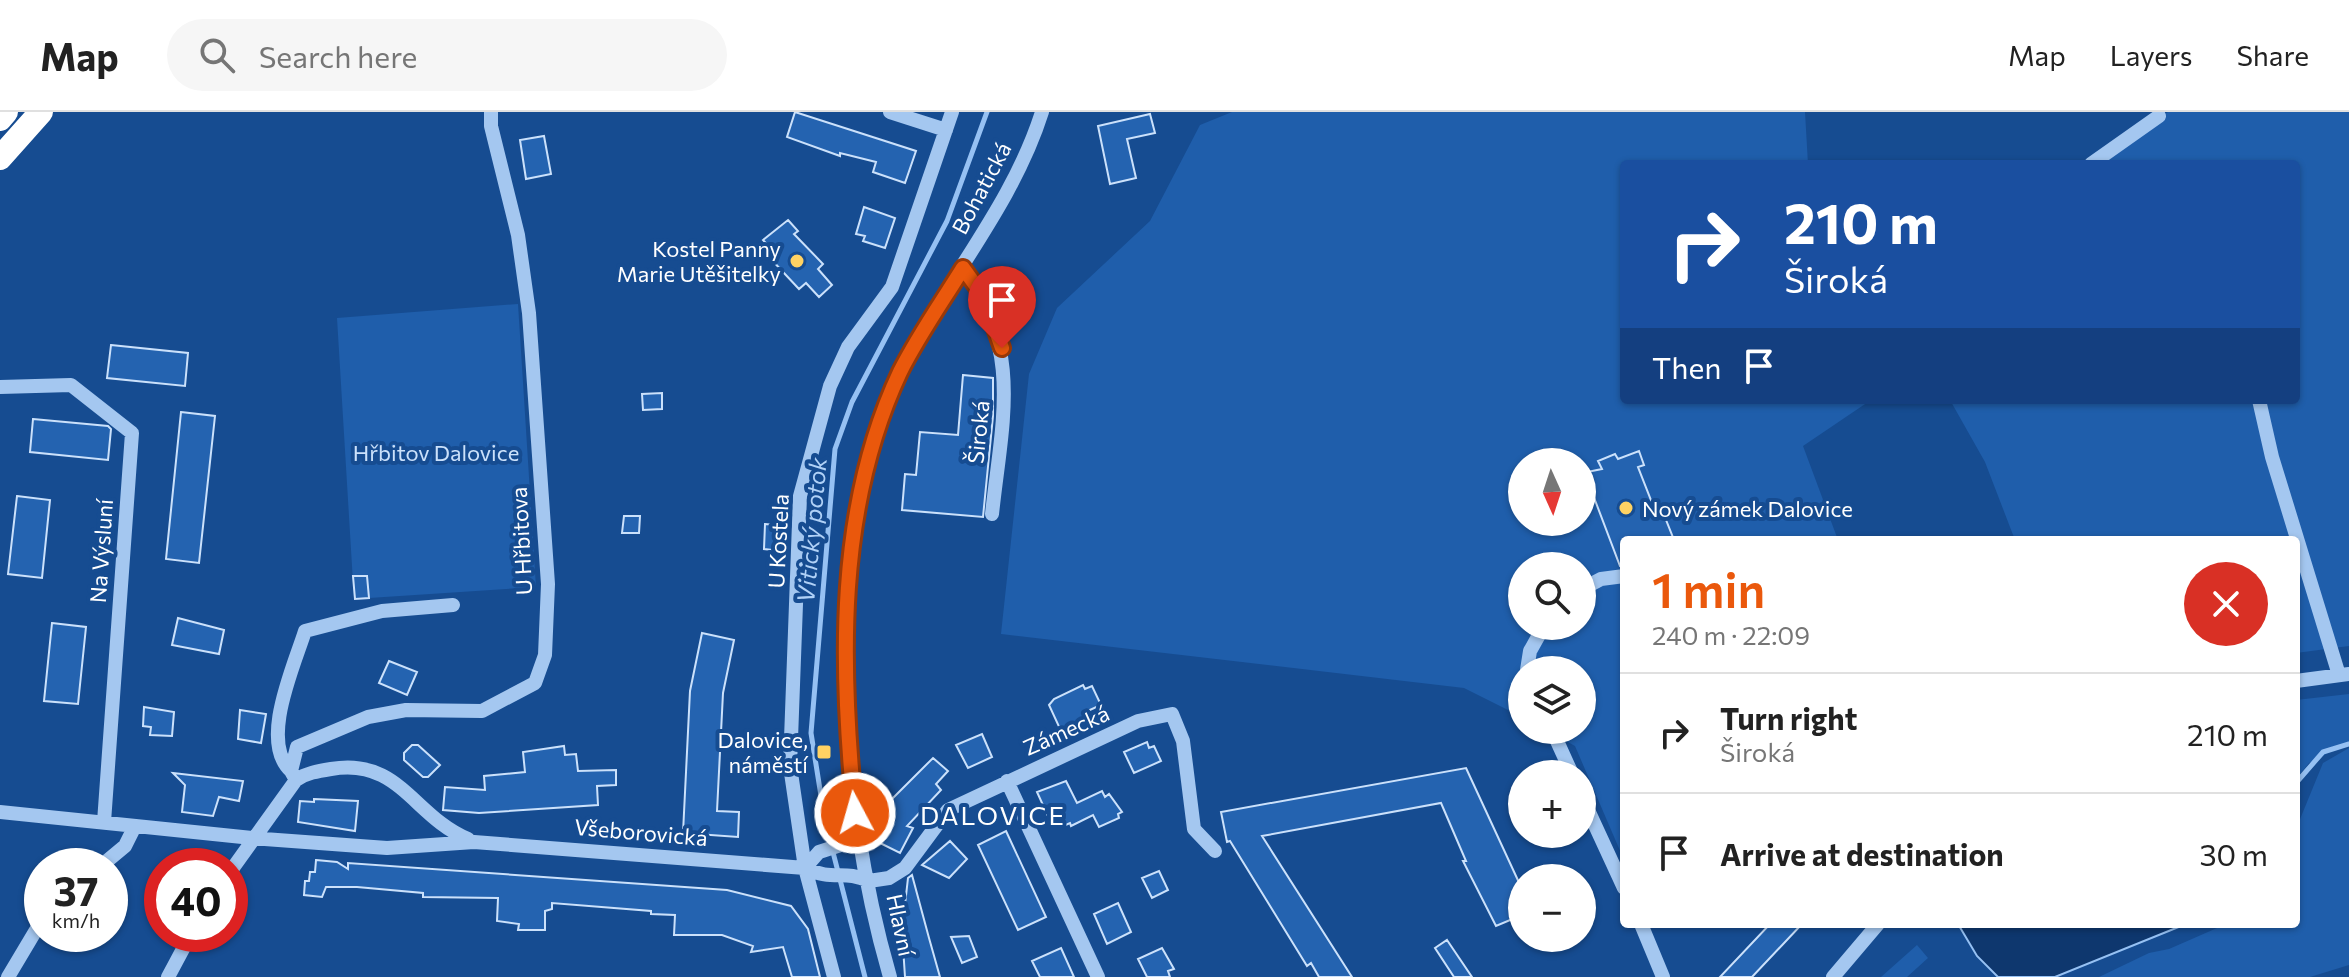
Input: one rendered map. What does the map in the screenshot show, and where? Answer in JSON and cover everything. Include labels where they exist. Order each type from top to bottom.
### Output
[{"type":"highway","points":[[0,119],[6,112]]},
{"type":"highway","points":[[0,158],[41,112]]},
{"type":"street","name":"U Hřbitova","points":[[293,776],[297,747],[368,717],[406,710],[482,711],[535,683],[545,655],[548,584],[529,313],[518,235],[491,126],[491,112]]},
{"type":"street","points":[[890,112],[946,130]]},
{"type":"street","name":"U Kostela","points":[[834,977],[805,868],[790,766],[800,496],[830,386],[848,347],[892,287],[952,112]]},
{"type":"street","name":"Bohatická","points":[[869,881],[853,842],[843,667],[854,538],[863,479],[880,422],[901,370],[1008,190],[1042,112]]},
{"type":"street","points":[[2111,159],[2159,116]]},
{"type":"street","name":"Široká","points":[[963,268],[984,297],[1006,379],[992,514]]},
{"type":"street","name":"Na Výsluní","points":[[0,387],[71,385],[132,433],[104,822]]},
{"type":"street","points":[[2260,404],[2272,457],[2298,536]]},
{"type":"street","points":[[2300,541],[2344,674],[2300,680]]},
{"type":"street","points":[[1596,582],[1620,577]]},
{"type":"street","points":[[246,848],[293,776],[283,764],[277,748],[281,706],[305,631],[382,611],[453,605]]},
{"type":"street","name":"Zámecká","points":[[869,881],[889,878],[905,868],[948,810],[1138,721],[1172,714],[1183,741],[1194,829],[1215,851]]},
{"type":"street","name":"Všeborovická","points":[[293,776],[336,768],[372,770],[390,777],[450,832],[474,842]]},
{"type":"street","points":[[1007,781],[1098,977]]},
{"type":"street","name":"Všeborovická","points":[[0,812],[252,838],[387,848],[474,842],[805,868]]},
{"type":"street","points":[[123,848],[135,826]]},
{"type":"street","points":[[1596,827],[1620,879]]},
{"type":"street","points":[[853,842],[819,852],[805,868],[826,878],[852,874],[869,881]]},
{"type":"street","name":"Hlavní","points":[[869,881],[890,977]]},
{"type":"street","points":[[1643,928],[1663,977]]},
{"type":"street","points":[[1833,977],[1875,928]]},
{"type":"street","points":[[8,977],[24,950]]},
{"type":"street","points":[[168,977],[181,952]]},
{"type":"green space","points":[[1232,112],[1805,112],[1808,160],[1620,160],[1620,404],[1865,404],[1803,446],[1837,536],[1620,536],[1620,851],[1596,795],[1596,760],[1581,760],[1571,744],[1596,744],[1596,656],[1508,656],[1508,710],[1464,688],[1001,634],[1029,374],[1057,308],[1150,221],[1200,125]]},
{"type":"green space","points":[[2168,112],[2349,112],[2349,646],[2300,652],[2300,536],[2013,536],[1985,462],[1952,404],[2300,404],[2300,160],[2090,160]]},
{"type":"green space","name":"Hřbitov Dalovice","points":[[518,304],[536,587],[354,599],[337,318]]},
{"type":"green space","points":[[2349,694],[2349,742],[2309,763],[2300,774],[2300,700]]},
{"type":"green space","points":[[2349,748],[2349,965],[2310,977],[2099,977],[2149,953],[2169,949],[2217,928],[2300,928],[2300,819],[2323,763]]},
{"type":"green space","points":[[1917,945],[1928,958],[1907,977],[1881,977]]},
{"type":"shaded area","points":[[1960,928],[2176,928],[2055,977],[1998,977],[1977,956]]},
{"type":"building","points":[[795,112],[916,151],[905,183],[873,172],[876,162],[840,153],[840,156],[787,137]]},
{"type":"building","points":[[1150,114],[1155,133],[1127,139],[1136,178],[1110,184],[1098,126]]},
{"type":"building","points":[[544,136],[551,174],[526,179],[520,140]]},
{"type":"building","points":[[864,207],[895,218],[885,248],[863,241],[865,236],[856,234]]},
{"type":"building","name":"Kostel Panny Marie Utěšitelky","points":[[788,220],[798,231],[794,234],[823,264],[818,269],[832,285],[819,297],[806,283],[799,289],[769,257],[774,252],[763,240]]},
{"type":"building","points":[[111,345],[188,353],[185,386],[107,378]]},
{"type":"building","points":[[963,375],[993,378],[993,416],[983,517],[902,510],[905,474],[916,475],[920,432],[958,435]]},
{"type":"building","points":[[662,393],[662,409],[643,410],[642,394]]},
{"type":"building","points":[[181,412],[215,416],[199,563],[166,559]]},
{"type":"building","points":[[33,419],[108,426],[111,429],[108,460],[30,452]]},
{"type":"building","name":"Nový zámek Dalovice","points":[[1639,451],[1644,465],[1638,467],[1656,513],[1662,510],[1672,536],[1620,536],[1620,566],[1596,503],[1596,470],[1602,469],[1598,461],[1615,454],[1618,459]]},
{"type":"building","points":[[17,496],[50,500],[42,578],[8,574]]},
{"type":"building","points":[[624,516],[640,516],[639,533],[622,533]]},
{"type":"building","points":[[765,524],[784,526],[781,551],[764,549]]},
{"type":"building","points":[[353,576],[367,576],[369,598],[355,599]]},
{"type":"building","points":[[178,618],[224,630],[219,654],[172,645]]},
{"type":"building","points":[[52,623],[86,627],[78,704],[44,701]]},
{"type":"building","points":[[702,633],[734,640],[723,693],[717,811],[739,812],[738,837],[683,833],[690,691]]},
{"type":"building","points":[[389,661],[417,672],[407,695],[379,683]]},
{"type":"building","points":[[1083,685],[1085,689],[1092,686],[1101,705],[1083,713],[1086,720],[1061,731],[1049,705],[1054,699]]},
{"type":"building","points":[[144,707],[174,712],[172,736],[150,735],[151,727],[143,726]]},
{"type":"building","points":[[240,710],[266,714],[261,743],[238,739]]},
{"type":"building","points":[[982,734],[992,757],[968,768],[956,745]]},
{"type":"building","points":[[1147,742],[1149,748],[1154,746],[1161,761],[1134,773],[1124,752]]},
{"type":"building","points":[[412,745],[418,745],[440,765],[428,777],[423,777],[404,760],[404,753]]},
{"type":"building","points":[[564,746],[565,755],[576,754],[578,771],[616,770],[616,785],[597,786],[598,805],[479,813],[443,810],[445,787],[485,790],[484,776],[525,772],[523,752]]},
{"type":"building","points":[[933,758],[948,771],[936,784],[941,790],[907,826],[913,828],[900,853],[874,840],[891,809],[886,805]]},
{"type":"building","points":[[1466,768],[1510,864],[1508,864],[1508,921],[1496,926],[1463,861],[1466,861],[1441,803],[1262,836],[1352,977],[1319,977],[1311,963],[1307,966],[1230,841],[1227,842],[1221,812]]},
{"type":"building","points":[[173,773],[243,781],[239,801],[219,797],[213,816],[182,812],[185,785]]},
{"type":"building","points":[[1066,781],[1077,803],[1102,791],[1105,797],[1109,794],[1122,812],[1118,814],[1119,818],[1099,827],[1093,815],[1071,826],[1070,823],[1061,827],[1058,822],[1052,825],[1037,792]]},
{"type":"building","points":[[314,799],[358,801],[355,831],[298,822],[300,801],[314,802]]},
{"type":"building","points":[[1006,831],[1046,917],[1018,930],[978,845]]},
{"type":"building","points":[[950,841],[967,859],[949,878],[922,865]]},
{"type":"building","points":[[316,860],[337,862],[348,869],[348,863],[727,890],[791,906],[808,929],[820,977],[792,977],[783,947],[751,952],[753,946],[722,935],[674,935],[675,915],[651,914],[651,911],[552,903],[552,909],[545,911],[545,930],[518,930],[519,924],[497,921],[498,898],[423,897],[423,893],[357,887],[326,887],[322,897],[304,895],[305,881],[309,881],[310,872],[315,872]]},
{"type":"building","points":[[1159,871],[1168,890],[1152,898],[1142,878]]},
{"type":"building","points":[[912,875],[940,977],[905,977],[902,931],[908,878]]},
{"type":"building","points":[[1118,903],[1131,932],[1107,944],[1094,914]]},
{"type":"building","points":[[1766,928],[1798,928],[1752,977],[1720,977]]},
{"type":"building","points":[[969,936],[977,957],[962,963],[951,937]]},
{"type":"building","points":[[1447,940],[1472,977],[1454,977],[1435,948]]},
{"type":"building","points":[[1061,948],[1074,977],[1040,977],[1032,961]]},
{"type":"building","points":[[1162,948],[1174,969],[1168,971],[1170,977],[1147,977],[1138,959]]},
{"type":"waterway","name":"Vitický potok","points":[[865,977],[825,821],[811,733],[835,449],[852,402],[947,221],[987,112]]},
{"type":"waterway","points":[[2300,778],[2323,752],[2349,744]]},
{"type":"place","name":"Kostel Panny Marie Utěšitelky","points":[[797,261]]},
{"type":"place","name":"Nový zámek Dalovice","points":[[1626,508]]},
{"type":"place","name":"Dalovice, náměstí","points":[[824,752]]},
{"type":"district","name":"DALOVICE","points":[[993,814]]},
{"type":"route","points":[[855,813],[843,667],[854,538],[863,479],[880,422],[901,370],[963,268],[984,297],[1002,348]]}]
